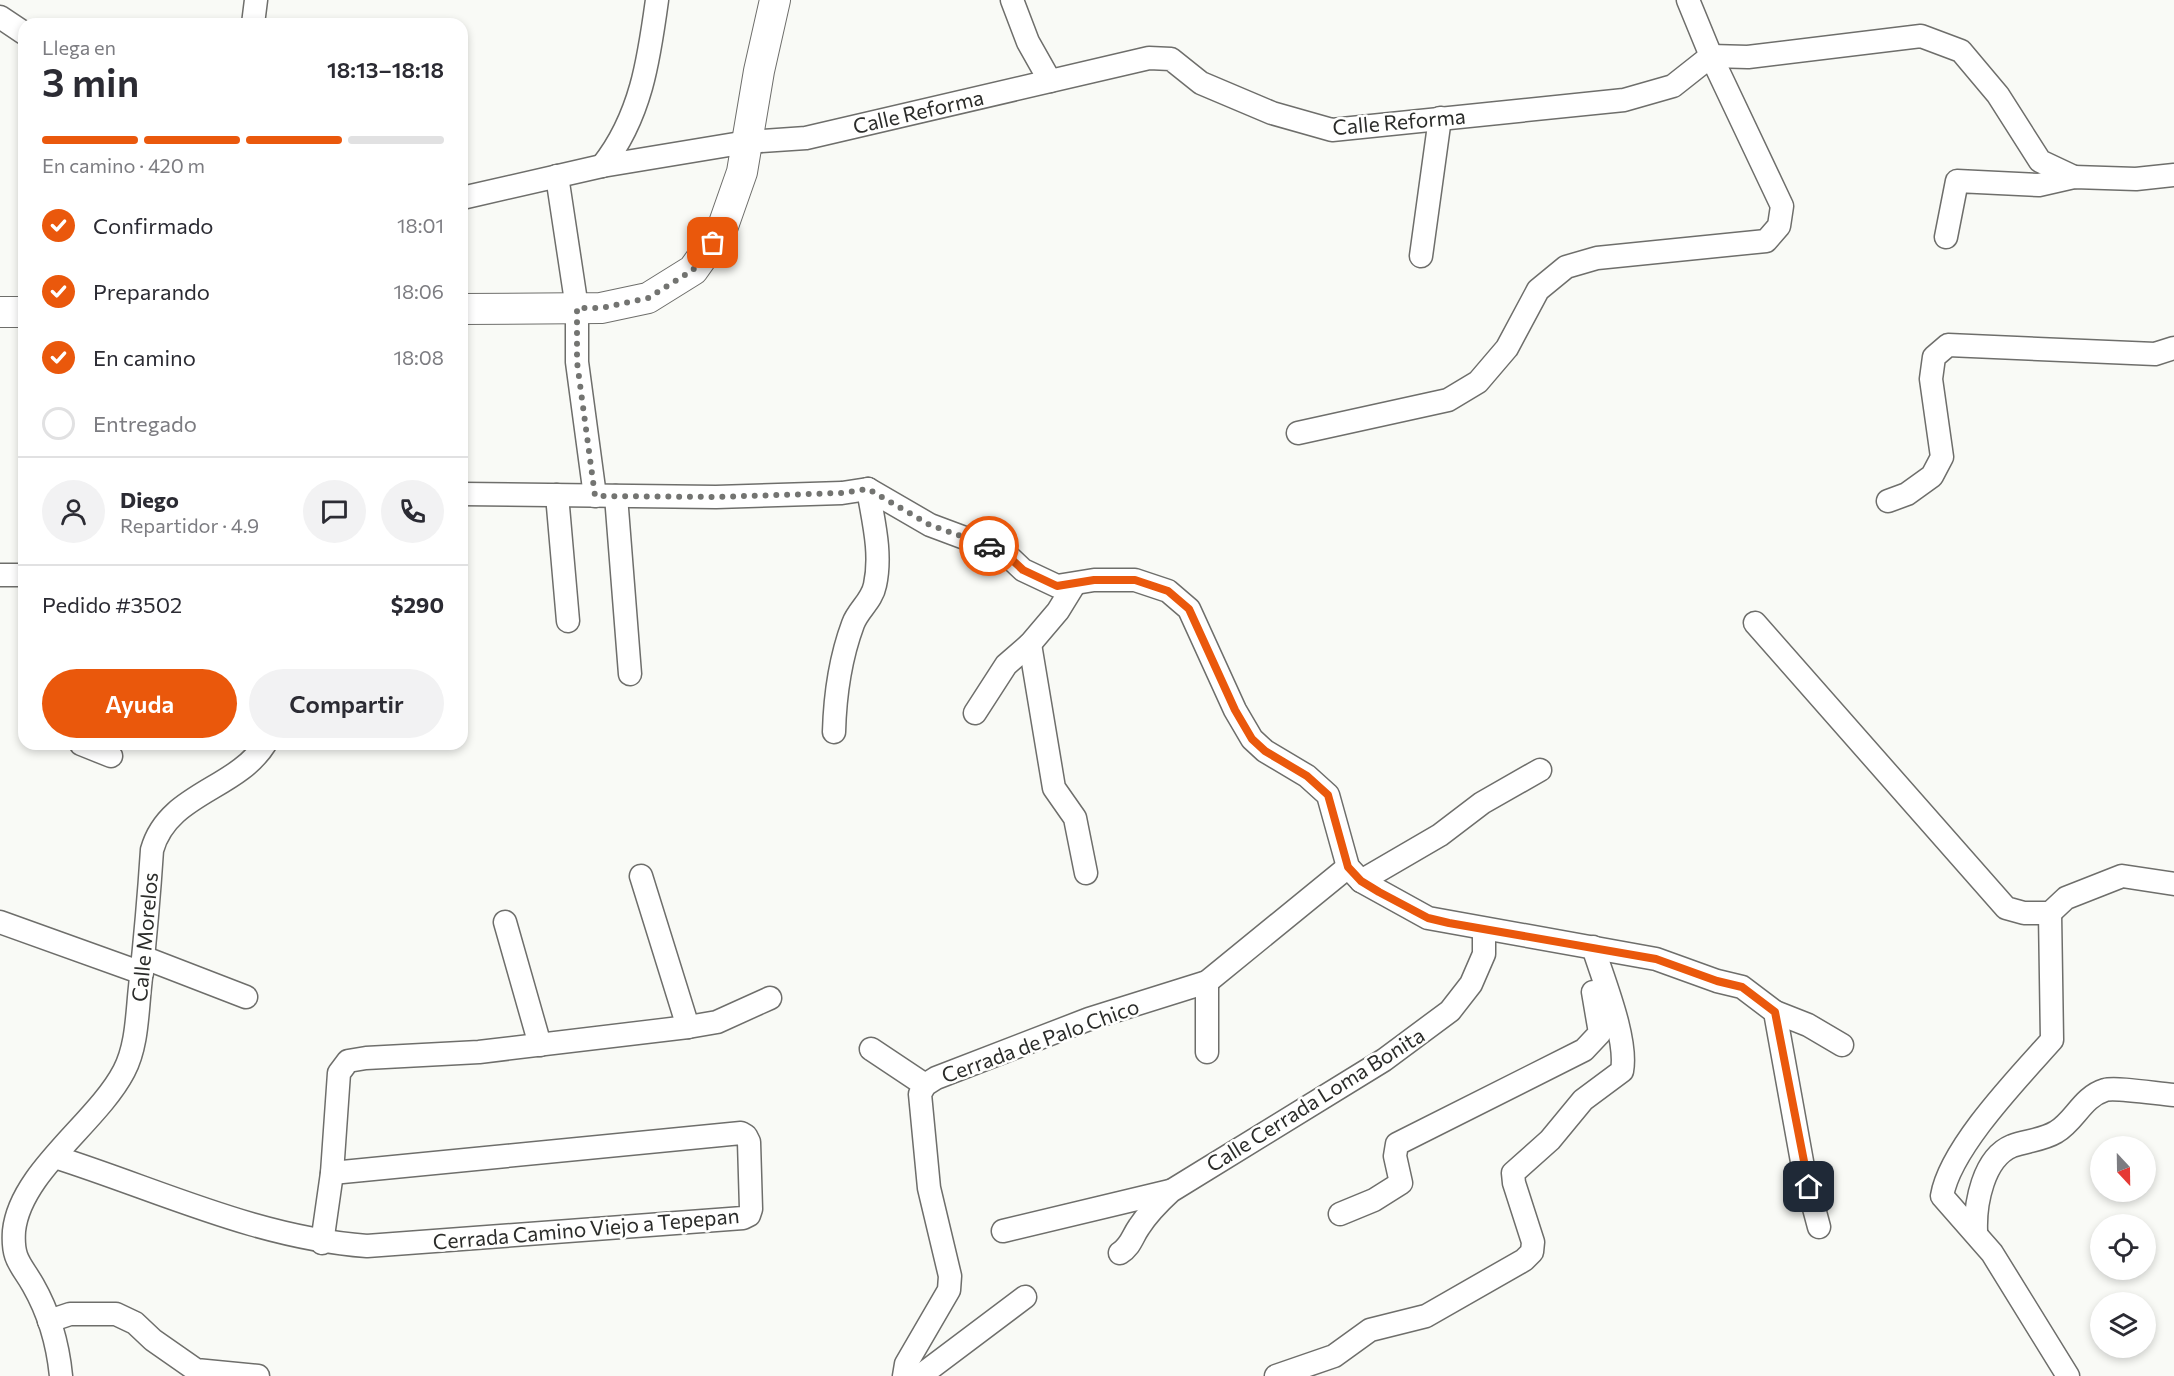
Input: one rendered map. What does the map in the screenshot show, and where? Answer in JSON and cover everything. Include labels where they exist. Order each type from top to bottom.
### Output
[{"type":"main road","points":[[468,309],[601,308],[648,298],[693,270],[722,229],[742,172],[759,71],[775,0]]},
{"type":"main road","points":[[0,312],[18,312]]},
{"type":"street","points":[[254,18],[256,0]]},
{"type":"street","points":[[602,166],[625,129],[642,87],[649,64],[657,0]]},
{"type":"street","points":[[1012,0],[1028,42],[1050,81]]},
{"type":"street","points":[[1298,433],[1448,400],[1478,382],[1507,348],[1538,290],[1566,267],[1597,258],[1766,241],[1779,226],[1782,206],[1711,57],[1688,0]]},
{"type":"street","points":[[1711,57],[1748,57],[1921,36],[1961,51],[1998,95],[2040,161],[2074,177]]},
{"type":"street","name":"Calle Reforma","points":[[468,197],[602,166],[747,142],[806,138],[1149,58],[1171,59],[1201,82],[1272,113],[1332,130],[1624,100],[1673,86],[1711,57]]},
{"type":"street","points":[[1421,256],[1440,118]]},
{"type":"street","points":[[557,176],[577,308],[577,362],[606,496],[630,674]]},
{"type":"street","points":[[1946,237],[1957,181],[2039,184],[2074,177],[2174,176]]},
{"type":"street","points":[[1888,501],[1907,494],[1932,476],[1942,457],[1931,379],[1934,357],[1948,345],[2155,354],[2174,348]]},
{"type":"street","points":[[834,732],[836,687],[853,622],[868,603],[875,586],[878,547],[868,489]]},
{"type":"street","points":[[468,494],[728,497],[842,493],[868,489],[930,525],[1005,553],[1023,570],[1057,586],[1094,580],[1135,580],[1168,591],[1189,609],[1235,710],[1252,739],[1265,751],[1307,776],[1328,795],[1355,874],[1428,918],[1484,930],[1656,959],[1717,981],[1742,987],[1775,1012],[1808,1025],[1842,1045]]},
{"type":"street","points":[[557,495],[568,621]]},
{"type":"street","points":[[0,575],[18,575]]},
{"type":"street","points":[[975,713],[1006,665],[1029,644],[1058,610],[1074,585]]},
{"type":"street","points":[[1755,623],[2006,908],[2024,913],[2050,913],[2066,898],[2121,876],[2174,884]]},
{"type":"street","points":[[1029,644],[1054,788],[1076,818],[1086,873]]},
{"type":"street","points":[[96,750],[111,756]]},
{"type":"street","name":"Calle Morelos","points":[[61,1376],[59,1348],[49,1321],[33,1285],[16,1262],[14,1232],[9,1209],[108,1096],[124,1071],[132,1050],[143,965],[152,850],[157,834],[172,815],[193,798],[240,772],[255,760],[261,750]]},
{"type":"street","name":"Cerrada de Palo Chico","points":[[904,1376],[906,1364],[949,1290],[950,1275],[929,1188],[920,1094],[925,1085],[936,1078],[1089,1019],[1207,982],[1355,874],[1440,835],[1482,803],[1540,770]]},
{"type":"street","points":[[640,876],[688,1027]]},
{"type":"street","points":[[2050,913],[2052,1040],[1982,1124],[1947,1175],[1942,1196],[1976,1231],[1992,1252],[2068,1376]]},
{"type":"street","points":[[0,922],[246,997]]},
{"type":"street","points":[[505,922],[540,1045]]},
{"type":"street","name":"Calle Cerrada Loma Bonita","points":[[1120,1253],[1128,1248],[1138,1227],[1156,1204],[1171,1191],[1384,1059],[1450,1011],[1470,984],[1484,954],[1484,930]]},
{"type":"street","points":[[1340,1214],[1374,1200],[1401,1183],[1395,1156],[1397,1144],[1584,1050],[1600,1033],[1586,946]]},
{"type":"street","points":[[1276,1376],[1334,1356],[1370,1330],[1426,1317],[1524,1260],[1532,1252],[1533,1242],[1514,1183],[1513,1173],[1544,1147],[1583,1100],[1622,1071],[1624,1061],[1611,1003],[1586,946]]},
{"type":"street","points":[[1207,982],[1207,1052]]},
{"type":"street","points":[[55,1157],[102,1172],[197,1209],[322,1243],[332,1173],[339,1073],[348,1061],[366,1058],[479,1053],[688,1027],[717,1022],[770,998]]},
{"type":"street","points":[[1775,1012],[1803,1167],[1819,1227]]},
{"type":"street","points":[[871,1049],[925,1085]]},
{"type":"street","points":[[1976,1231],[1975,1210],[1984,1183],[1993,1161],[2010,1147],[2056,1132],[2087,1099],[2106,1089],[2174,1095]]},
{"type":"street","name":"Cerrada Camino Viejo a Tepepan","points":[[322,1243],[367,1246],[743,1218],[749,1215],[751,1209],[749,1142],[741,1133],[332,1173]]},
{"type":"street","points":[[1003,1231],[1171,1191]]},
{"type":"street","points":[[0,1272],[25,1274]]},
{"type":"street","points":[[920,1376],[1025,1297]]},
{"type":"street","points":[[49,1321],[70,1314],[116,1314],[135,1323],[153,1340],[196,1370],[258,1376]]},
{"type":"way so far","points":[[713,243],[693,270],[648,298],[601,308],[577,308],[577,362],[595,496],[716,497],[842,493],[868,489],[930,525],[952,535],[989,546]]},
{"type":"route","points":[[989,546],[1005,553],[1023,570],[1057,586],[1094,580],[1135,580],[1168,591],[1189,609],[1235,710],[1252,739],[1265,751],[1307,776],[1328,795],[1348,867],[1361,881],[1379,892],[1428,918],[1484,930],[1656,959],[1717,981],[1742,987],[1761,999],[1775,1012],[1803,1167],[1809,1187]]}]
